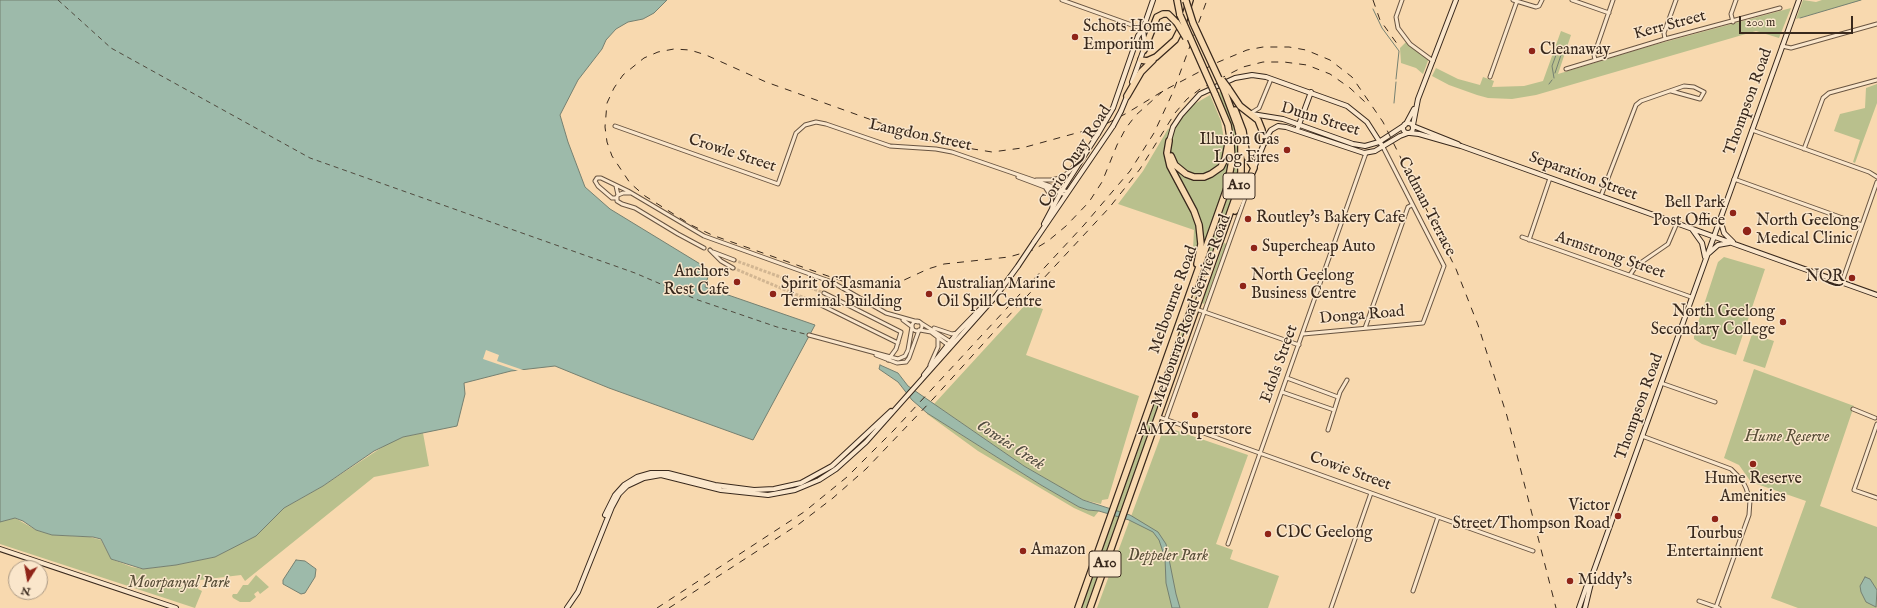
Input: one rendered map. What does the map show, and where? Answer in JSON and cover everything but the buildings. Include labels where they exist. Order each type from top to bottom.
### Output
[{"type":"highway","name":"Melbourne Road","points":[[1078,608],[1227,188],[1232,160],[1228,125],[1180,15],[1177,0]]},
{"type":"highway","points":[[1127,96],[1141,72],[1156,57],[1168,48],[1178,36],[1184,22],[1187,0]]},
{"type":"highway","points":[[1187,0],[1190,16],[1209,59],[1226,89],[1240,106],[1251,114],[1261,125],[1263,143]]},
{"type":"highway","points":[[1144,50],[1158,17],[1163,14],[1168,14],[1177,23],[1197,55]]},
{"type":"highway","points":[[1141,60],[1147,61],[1156,57]]},
{"type":"highway","name":"Melbourne Road","points":[[1090,608],[1227,226],[1239,186],[1242,158],[1239,133],[1226,89]]},
{"type":"highway","points":[[1227,226],[1254,168],[1247,155],[1240,120],[1228,99]]},
{"type":"highway","points":[[1169,142],[1171,157],[1178,169],[1194,177],[1208,176],[1218,170],[1225,159],[1228,147],[1228,125]]},
{"type":"highway","points":[[1169,142],[1167,153],[1170,166],[1196,215],[1200,231],[1201,250],[1193,286]]},
{"type":"highway","points":[[1186,306],[1196,309]]},
{"type":"main road","name":"Corio Quay Road","points":[[1034,242],[1052,207],[1113,108],[1138,36],[1143,30],[1153,0]]},
{"type":"main road","points":[[1409,133],[1404,131],[1405,124],[1418,99],[1456,0]]},
{"type":"main road","name":"Thompson Road","points":[[1585,608],[1593,573],[1799,0]]},
{"type":"main road","name":"Corio Quay Road","points":[[916,385],[930,365],[996,296],[1012,275],[1113,126],[1141,60],[1145,39],[1143,30]]},
{"type":"main road","points":[[1131,57],[1141,60]]},
{"type":"main road","points":[[1169,142],[1174,127],[1181,115],[1195,99],[1205,91],[1246,75],[1258,75],[1270,78],[1347,106],[1367,122],[1381,141],[1383,147],[1413,130],[1418,99]]},
{"type":"main road","points":[[1297,130],[1311,92]]},
{"type":"main road","name":"Dunn Street","points":[[1251,114],[1280,118],[1353,144],[1365,146],[1381,141]]},
{"type":"main road","points":[[1381,141],[1405,124]]},
{"type":"main road","name":"Separation Street","points":[[1405,124],[1461,146],[1877,295]]},
{"type":"main road","name":"Dunn Street","points":[[1263,143],[1269,133],[1276,127],[1284,126],[1352,150],[1366,153],[1383,147]]},
{"type":"main road","name":"Separation Street","points":[[1409,133],[1419,134],[1461,146]]},
{"type":"main road","name":"Melbourne Road Service Road","points":[[1254,168],[1263,143]]},
{"type":"main road","name":"Edols Street","points":[[1365,146],[1366,153]]},
{"type":"main road","points":[[1720,218],[1724,233],[1734,244]]},
{"type":"main road","points":[[1691,228],[1702,243],[1706,257],[1718,245],[1734,244]]},
{"type":"main road","name":"Corio Quay Road","points":[[567,608],[578,592],[608,509],[618,492],[628,482],[646,474],[668,473],[716,485],[754,490],[795,488],[820,480],[846,461],[866,442],[951,344],[958,332],[1012,275]]},
{"type":"main road","points":[[0,549],[176,608]]},
{"type":"main road","name":"Thompson Road","points":[[1579,608],[1593,573]]},
{"type":"street","points":[[1062,0],[1143,30]]},
{"type":"street","points":[[1402,0],[1396,20],[1398,28],[1410,44],[1433,62]]},
{"type":"street","points":[[1490,77],[1515,1],[1536,7],[1539,6],[1542,0]]},
{"type":"street","points":[[1572,0],[1608,13]]},
{"type":"street","points":[[1596,60],[1594,54],[1613,0]]},
{"type":"street","points":[[1665,39],[1664,34],[1676,0]]},
{"type":"street","points":[[1733,22],[1731,14],[1736,0]]},
{"type":"street","name":"Kerr Street","points":[[1566,69],[1665,39],[1733,22],[1780,8]]},
{"type":"street","points":[[1782,46],[1791,48],[1877,24]]},
{"type":"street","points":[[1251,114],[1260,106],[1270,78]]},
{"type":"street","points":[[1804,149],[1821,101],[1825,95],[1877,80]]},
{"type":"street","points":[[1601,196],[1634,108],[1641,101],[1671,91],[1688,86],[1704,92],[1702,98],[1699,99],[1671,91]]},
{"type":"street","name":"Langdon Street","points":[[809,123],[823,122],[890,146],[936,149],[952,152],[1067,194]]},
{"type":"street","name":"Crowle Street","points":[[614,126],[778,184],[796,133],[809,123]]},
{"type":"street","points":[[1752,130],[1877,176]]},
{"type":"street","points":[[1030,180],[1060,178],[1072,169],[1090,147]]},
{"type":"street","name":"Cadman Terrace","points":[[1383,147],[1444,266],[1423,322]]},
{"type":"street","name":"Edols Street","points":[[1228,544],[1366,153]]},
{"type":"street","name":"Melbourne Road Service Road","points":[[1166,419],[1243,205],[1254,168]]},
{"type":"street","points":[[633,194],[624,193],[611,198],[597,186],[595,181],[596,178],[600,178],[633,194],[699,234],[832,282],[884,312],[919,322],[952,334],[958,332]]},
{"type":"street","points":[[1529,240],[1550,178]]},
{"type":"street","points":[[1734,179],[1862,225]]},
{"type":"street","name":"Langdon Street","points":[[1030,180],[1045,187],[1062,192]]},
{"type":"street","points":[[1842,282],[1877,186],[1877,182]]},
{"type":"street","points":[[616,186],[618,191],[617,200],[621,204],[635,208],[704,248]]},
{"type":"street","points":[[1045,187],[1051,196],[1052,207]]},
{"type":"street","points":[[1365,328],[1408,207],[1412,205]]},
{"type":"street","points":[[1630,275],[1636,266],[1668,244],[1677,223]]},
{"type":"street","name":"Armstrong Street","points":[[1522,237],[1692,297]]},
{"type":"street","points":[[733,268],[710,250],[734,260]]},
{"type":"street","points":[[824,293],[900,332],[901,335],[898,343],[889,359]]},
{"type":"street","points":[[819,304],[898,343]]},
{"type":"street","points":[[1196,309],[1299,345]]},
{"type":"street","points":[[896,316],[912,327],[920,330],[928,330],[951,344]]},
{"type":"street","points":[[889,359],[899,359],[906,355],[910,343],[912,327],[914,322],[919,322]]},
{"type":"street","points":[[810,335],[869,352],[901,364],[908,361],[922,327],[919,322]]},
{"type":"street","name":"Donga Road","points":[[1303,334],[1423,322]]},
{"type":"street","points":[[928,326],[951,344]]},
{"type":"street","points":[[930,365],[938,345],[938,337]]},
{"type":"street","points":[[1287,378],[1338,397]]},
{"type":"street","points":[[1328,430],[1338,397],[1347,380]]},
{"type":"street","points":[[1661,383],[1715,402]]},
{"type":"street","points":[[1282,392],[1334,410]]},
{"type":"street","points":[[1853,409],[1876,417],[1877,423],[1854,490],[1877,498]]},
{"type":"street","name":"Cowie Street","points":[[1159,417],[1533,551]]},
{"type":"street","points":[[1642,436],[1731,469],[1742,480],[1746,488],[1750,500],[1748,515],[1717,607],[1699,601]]},
{"type":"street","points":[[1330,608],[1371,493]]},
{"type":"street","points":[[1413,590],[1438,517]]},
{"type":"green space","points":[[1803,0],[1816,2],[1822,0],[1862,0],[1796,19]]},
{"type":"green space","points":[[1791,8],[1779,38],[1756,31],[1536,95],[1512,99],[1488,98],[1449,85],[1432,76],[1436,68],[1458,79],[1480,85],[1483,77],[1494,81],[1492,87],[1524,86],[1543,81],[1561,31],[1571,35],[1558,74],[1650,46]]},
{"type":"green space","points":[[1407,41],[1429,58],[1423,74],[1416,68],[1401,63],[1400,48]]},
{"type":"green space","points":[[1877,84],[1877,103],[1855,163],[1853,162],[1860,140],[1834,131],[1840,114],[1865,108],[1866,88]]},
{"type":"green space","points":[[1221,91],[1235,127],[1238,145],[1238,171],[1233,196],[1194,300],[1197,284],[1232,185],[1235,148],[1233,131],[1219,93]]},
{"type":"green space","points":[[1210,95],[1221,121],[1228,164],[1223,195],[1204,245],[1193,249],[1194,230],[1118,204],[1143,171],[1168,129],[1175,127],[1191,106]]},
{"type":"green space","points":[[1224,243],[1227,244],[1204,304],[1202,303]]},
{"type":"green space","points":[[1724,257],[1765,269],[1736,355],[1702,344],[1694,339],[1718,262]]},
{"type":"green space","points":[[1026,304],[1043,309],[1026,355],[1139,396],[1108,499],[1102,500],[1101,504],[1083,500],[1024,466],[934,404]]},
{"type":"green space","points":[[1190,313],[1086,608],[1081,608],[1175,348]]},
{"type":"green space","points":[[1752,334],[1774,341],[1765,368],[1743,361]]},
{"type":"green space","name":"Hume Reserve","points":[[1754,369],[1854,406],[1820,506],[1877,527],[1877,608],[1798,608],[1771,598],[1806,501],[1751,482],[1739,465],[1724,458]]},
{"type":"green space","points":[[927,413],[1041,485],[1079,507],[1099,511],[1094,517],[1074,508],[978,451]]},
{"type":"green space","name":"Deppeler Park","points":[[1169,428],[1248,455],[1216,544],[1233,550],[1230,559],[1279,576],[1268,608],[1097,608],[1162,433]]},
{"type":"green space","name":"Moorpanyal Park","points":[[423,433],[429,466],[374,477],[245,581],[241,575],[200,580],[198,589],[202,591],[195,608],[0,544],[0,522],[15,518],[36,530],[52,535],[90,537],[101,540],[111,559],[132,567],[143,569],[176,565],[215,557],[253,537],[284,508],[323,486],[387,444],[403,437]]},
{"type":"green space","points":[[256,575],[269,587],[260,594],[258,591],[254,594],[256,597],[250,602],[240,602],[233,598],[233,594],[237,594],[243,585],[248,585]]},
{"type":"shaded area","points":[[0,0],[667,0],[654,13],[643,19],[628,22],[616,29],[606,40],[602,49],[578,80],[560,115],[568,142],[585,187],[610,209],[710,270],[705,287],[815,325],[753,440],[609,388],[555,366],[511,371],[464,383],[465,394],[457,426],[403,437],[374,451],[323,486],[284,508],[256,536],[215,557],[176,565],[143,569],[111,559],[101,539],[93,537],[52,535],[36,530],[23,521],[15,518],[0,522]]},
{"type":"shaded area","name":"Cowies Creek","points":[[880,365],[898,373],[908,386],[1024,466],[1083,500],[1130,515],[1158,532],[1166,544],[1180,608],[1172,608],[1166,583],[1165,558],[1159,540],[1153,532],[1129,520],[1079,507],[1041,485],[927,413],[912,400],[898,382],[879,369]]},
{"type":"shaded area","points":[[296,560],[305,561],[316,569],[315,577],[305,593],[301,594],[283,584],[283,580]]},
{"type":"shaded area","points":[[1865,577],[1870,579],[1877,590],[1876,607],[1866,602],[1861,592],[1860,586]]},
{"type":"pier","points":[[486,350],[499,355],[497,361],[526,371],[521,372],[483,359]]},
{"type":"waterway","points":[[1800,18],[1861,0]]},
{"type":"waterway","points":[[1373,9],[1382,28],[1399,51],[1396,79]]},
{"type":"waterway","points":[[1555,73],[1564,46]]},
{"type":"waterway","points":[[1554,78],[1552,66],[1559,47]]},
{"type":"waterway","points":[[1549,84],[1552,80]]},
{"type":"waterway","points":[[1394,103],[1396,82]]},
{"type":"ferry route","points":[[58,0],[111,48],[310,158],[635,273],[698,300],[777,327],[809,335]]},
{"type":"tunnel","points":[[734,260],[824,293]]},
{"type":"tunnel","points":[[733,268],[819,304]]},
{"type":"railway","points":[[657,608],[804,512],[847,477],[894,430],[1084,225],[1130,171],[1154,133],[1173,92],[1207,0]]},
{"type":"railway","points":[[1373,0],[1380,20],[1398,45]]},
{"type":"railway","points":[[1163,91],[1136,115],[1126,128],[1117,145],[1102,182],[1089,202],[1066,226],[1048,241],[1033,250],[1009,257],[944,264],[928,269],[902,281],[877,286],[863,286],[842,281],[712,235],[691,225],[645,196],[630,183],[612,156],[607,142],[605,127],[607,103],[614,88],[623,75],[644,58],[658,52],[674,49],[690,50],[706,55],[766,82],[922,138],[948,145],[992,152],[1022,148],[1102,126],[1163,91],[1216,63],[1247,50],[1263,47],[1289,47],[1306,50],[1330,60],[1352,77],[1383,122],[1456,269],[1478,325],[1507,416],[1556,608]]},
{"type":"railway","points":[[669,608],[799,524],[833,498],[866,469],[933,399],[1109,208],[1140,169],[1175,113],[1187,99],[1200,89],[1243,67],[1263,62],[1284,62],[1307,65],[1330,74],[1350,88],[1365,102]]},
{"type":"place","name":"Schots Home Emporium","points":[[1075,37]]},
{"type":"place","name":"Cleanaway","points":[[1532,51]]},
{"type":"place","name":"Illusion Gas Log Fires","points":[[1287,150]]},
{"type":"place","name":"Bell Park Post Office","points":[[1733,213]]},
{"type":"place","name":"Routley's Bakery Cafe","points":[[1248,219]]},
{"type":"place","name":"North Geelong Medical Clinic","points":[[1747,231]]},
{"type":"place","name":"Supercheap Auto","points":[[1254,248]]},
{"type":"place","name":"NQR","points":[[1852,278]]},
{"type":"place","name":"Anchors Rest Cafe","points":[[737,282]]},
{"type":"place","name":"North Geelong Business Centre","points":[[1243,286]]},
{"type":"place","name":"Spirit of Tasmania Terminal Building","points":[[773,294]]},
{"type":"place","name":"Australian Marine Oil Spill Centre","points":[[929,294]]},
{"type":"place","name":"North Geelong Secondary College","points":[[1783,322]]},
{"type":"place","name":"AMX Superstore","points":[[1195,415]]},
{"type":"place","name":"Hume Reserve Amenities","points":[[1753,464]]},
{"type":"place","name":"Victor Street/Thompson Road","points":[[1618,516]]},
{"type":"place","name":"Tourbus Entertainment","points":[[1715,519]]},
{"type":"place","name":"CDC Geelong","points":[[1268,534]]},
{"type":"place","name":"Amazon","points":[[1023,551]]},
{"type":"place","name":"Middy's","points":[[1570,581]]}]
